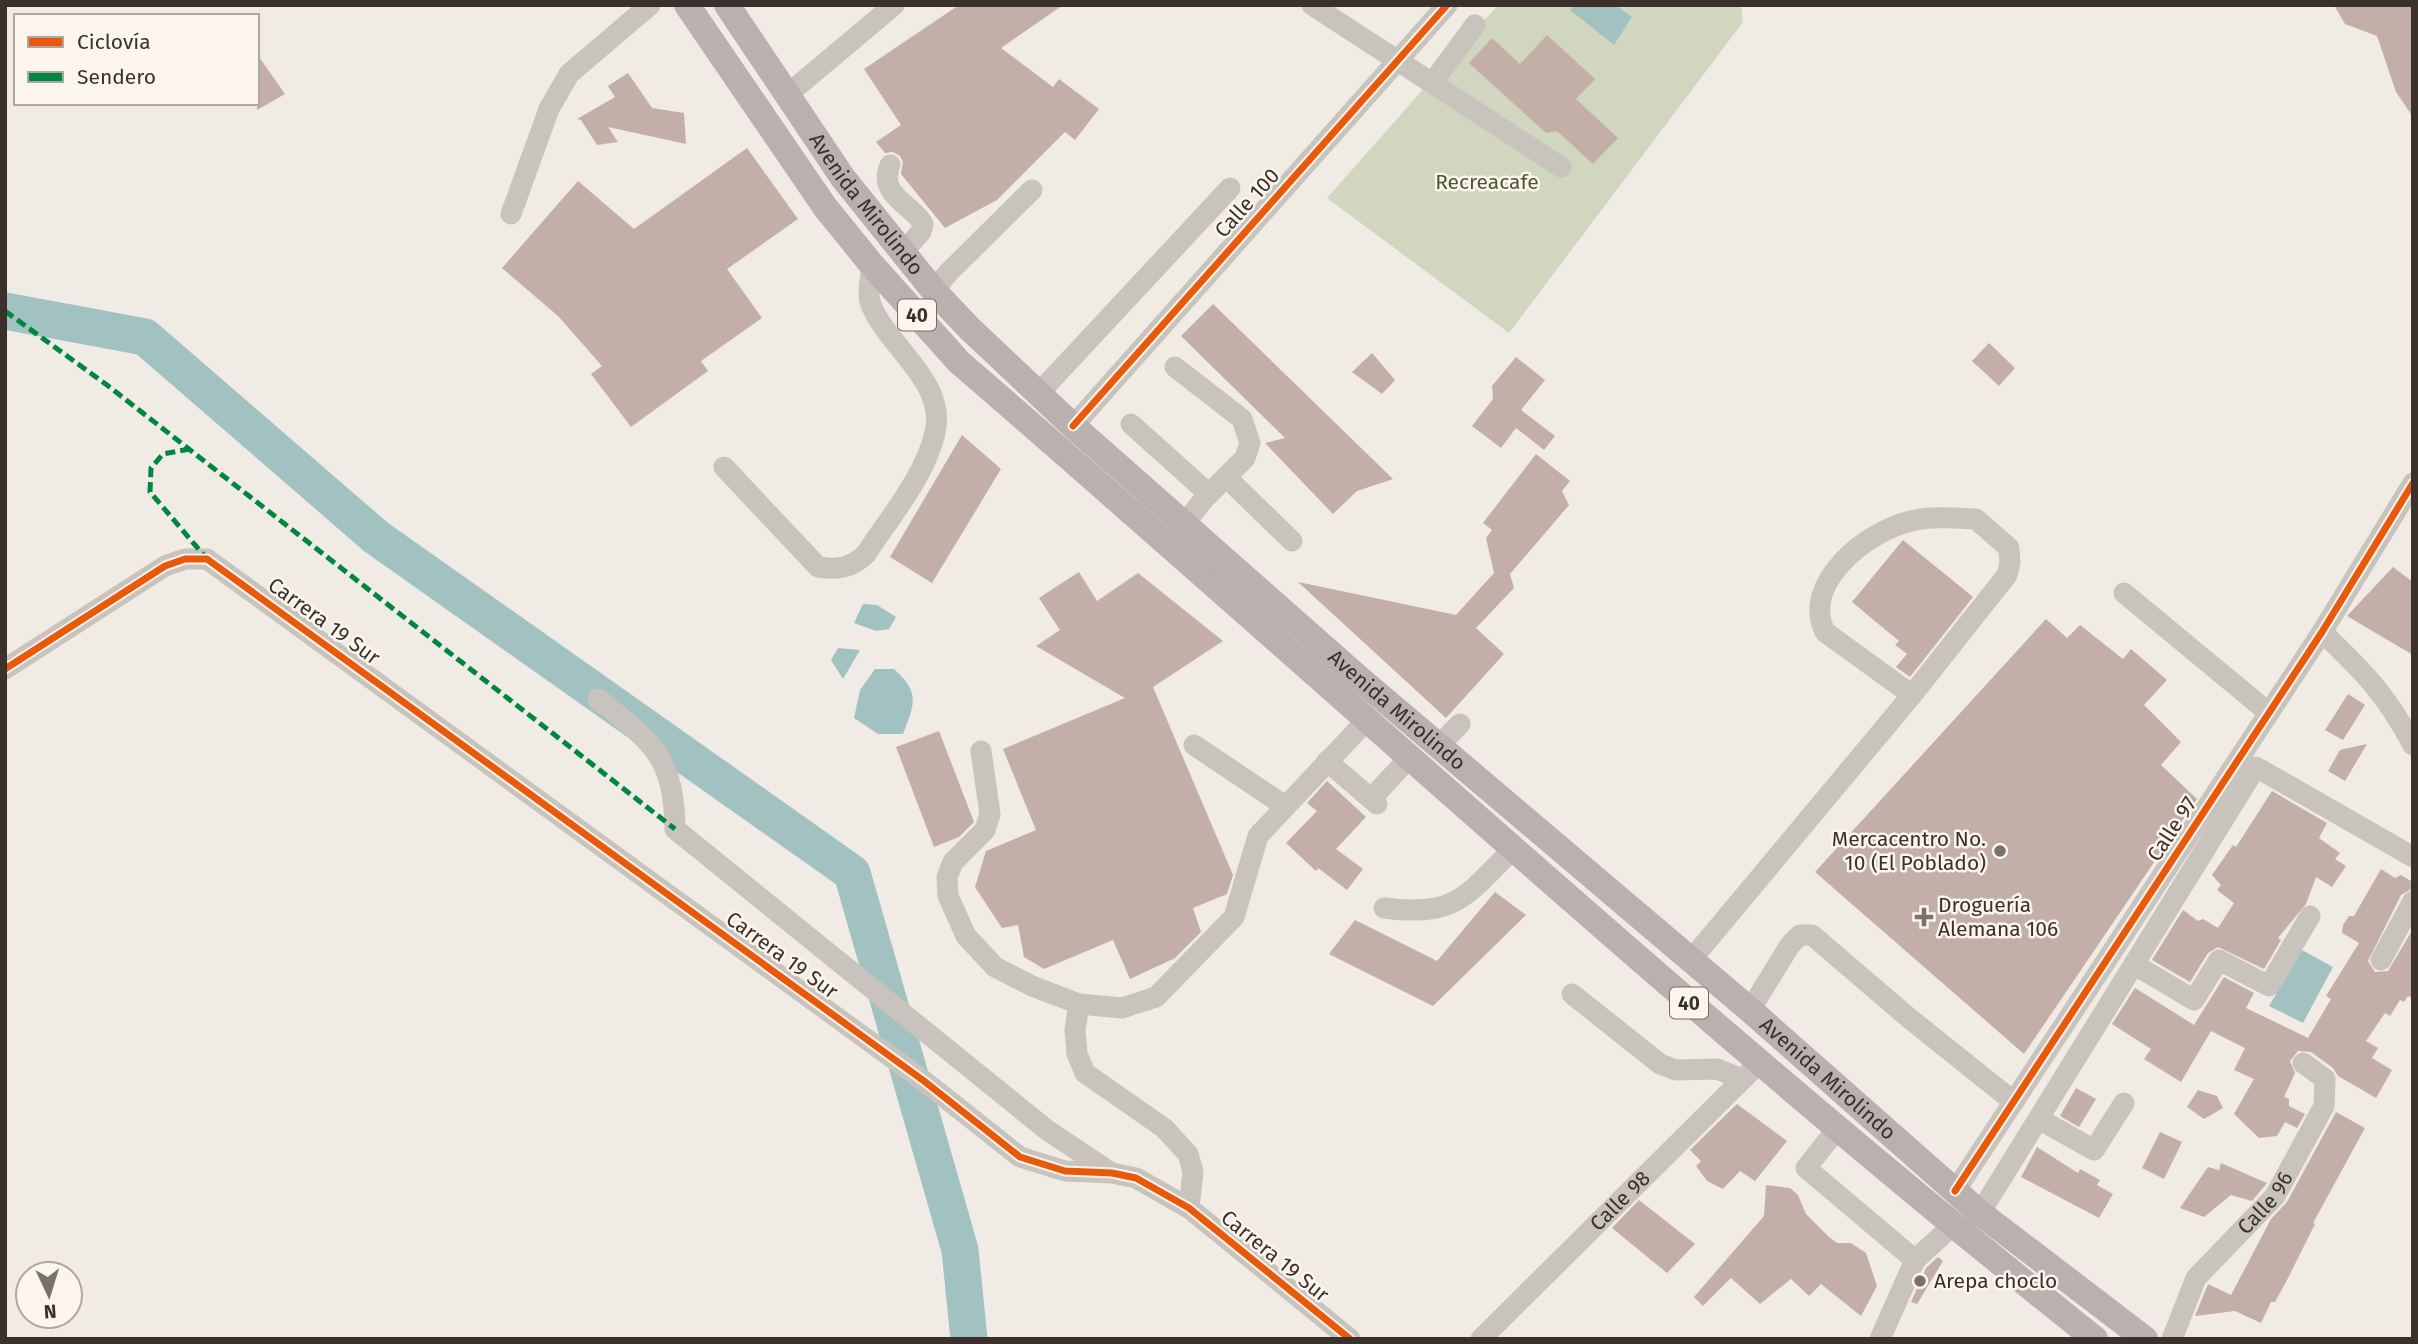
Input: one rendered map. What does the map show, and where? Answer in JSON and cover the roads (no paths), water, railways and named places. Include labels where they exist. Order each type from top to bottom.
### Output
[{"type":"main road","name":"Avenida Mirolindo","points":[[687,5],[825,207],[872,265],[959,362],[1513,849],[1750,1072],[1837,1129],[1952,1226],[2095,1339]]},
{"type":"main road","name":"Avenida Mirolindo","points":[[727,5],[843,178],[902,253],[934,291],[1073,426],[1221,555],[1246,561],[1268,573],[1352,648],[1363,666],[1361,680],[1440,744],[1750,1010],[1980,1213],[2145,1339]]},
{"type":"main road","points":[[1065,454],[1079,482],[1142,541],[1201,575],[1221,555]]},
{"type":"street","points":[[511,214],[549,109],[569,74],[650,5]]},
{"type":"street","points":[[786,95],[894,5]]},
{"type":"street","points":[[1312,5],[1561,167]]},
{"type":"street","name":"Calle 100","points":[[1073,426],[1447,5]]},
{"type":"street","points":[[1433,82],[1475,25]]},
{"type":"street","points":[[890,165],[888,177],[898,201],[923,224],[921,232],[902,253]]},
{"type":"street","points":[[1039,393],[1230,188]]},
{"type":"street","points":[[934,291],[948,273],[1032,190]]},
{"type":"street","points":[[724,467],[818,567],[836,570],[857,563],[866,554],[922,466],[935,433],[937,411],[925,382],[869,300],[872,265]]},
{"type":"street","points":[[1167,545],[1209,494],[1245,457],[1250,443],[1242,419],[1175,367]]},
{"type":"street","points":[[1131,425],[1209,494]]},
{"type":"street","points":[[1226,477],[1292,541]]},
{"type":"street","name":"Calle 97","points":[[1955,1191],[2322,632],[2413,483]]},
{"type":"street","points":[[1691,960],[1912,695],[2007,575],[2010,563],[2009,548],[1976,519],[1913,520],[1885,529],[1858,547],[1832,577],[1818,603],[1819,619],[1825,632],[1912,695]]},
{"type":"street","name":"Carrera 19 Sur","points":[[5,669],[165,566],[186,559],[207,559],[924,1081],[1020,1157],[1065,1171],[1112,1173],[1136,1178],[1189,1208],[1350,1339]]},
{"type":"street","points":[[2124,593],[2269,713]]},
{"type":"street","points":[[2322,632],[2378,687],[2413,745]]},
{"type":"street","name":"Carrera 19 Sur","points":[[598,699],[649,740],[665,764],[674,807],[674,830],[1047,1130],[1112,1173]]},
{"type":"street","points":[[981,751],[990,814],[985,830],[953,862],[947,877],[948,896],[966,936],[995,967],[1079,1004],[1122,1008],[1156,997],[1234,917],[1251,850],[1258,836],[1366,721]]},
{"type":"street","points":[[1440,744],[1460,724]]},
{"type":"street","points":[[1194,745],[1285,806]]},
{"type":"street","points":[[1327,761],[1374,801],[1409,758]]},
{"type":"street","points":[[1980,1213],[2256,767],[2413,857]]},
{"type":"street","points":[[1384,908],[1421,913],[1453,905],[1513,849]]},
{"type":"street","points":[[2381,960],[2413,901]]},
{"type":"street","points":[[2134,965],[2194,1000],[2219,960],[2269,986],[2310,916]]},
{"type":"street","points":[[1750,1010],[1790,945],[1800,935],[1812,934],[1909,1018],[2014,1102]]},
{"type":"street","points":[[1573,994],[1660,1065],[1676,1070],[1717,1069],[1750,1072]]},
{"type":"street","points":[[1079,1004],[1077,1054],[1085,1073],[1164,1128],[1188,1154],[1193,1172],[1189,1208]]},
{"type":"street","name":"Calle 96","points":[[2172,1339],[2196,1278],[2275,1196],[2324,1105],[2325,1079],[2303,1063]]},
{"type":"street","name":"Calle 98","points":[[1481,1339],[1750,1072]]},
{"type":"street","points":[[2039,1119],[2094,1150],[2124,1103]]},
{"type":"street","points":[[1837,1129],[1806,1168],[1915,1260]]},
{"type":"street","points":[[1880,1339],[1915,1260],[1952,1226]]},
{"type":"water","points":[[1575,5],[1615,5],[1632,17],[1614,45],[1570,10]]},
{"type":"water","points":[[863,604],[877,605],[896,617],[889,629],[876,631],[854,623]]},
{"type":"water","points":[[838,648],[860,650],[843,679],[831,660]]},
{"type":"water","points":[[875,669],[894,669],[908,685],[913,699],[903,734],[878,734],[854,718],[860,690]]},
{"type":"water","points":[[2302,950],[2333,967],[2303,1023],[2269,1006]]},
{"type":"waterway","points":[[5,311],[145,337],[376,537],[852,873],[960,1250],[969,1339]]},
{"type":"place","name":"Mercacentro No. 10 (El Poblado)","points":[[2000,851]]},
{"type":"place","name":"Droguería Alemana 106","points":[[1924,917]]},
{"type":"place","name":"Arepa choclo","points":[[1920,1281]]},
{"type":"park label","name":"Recreacafe","points":[[1487,182]]}]
